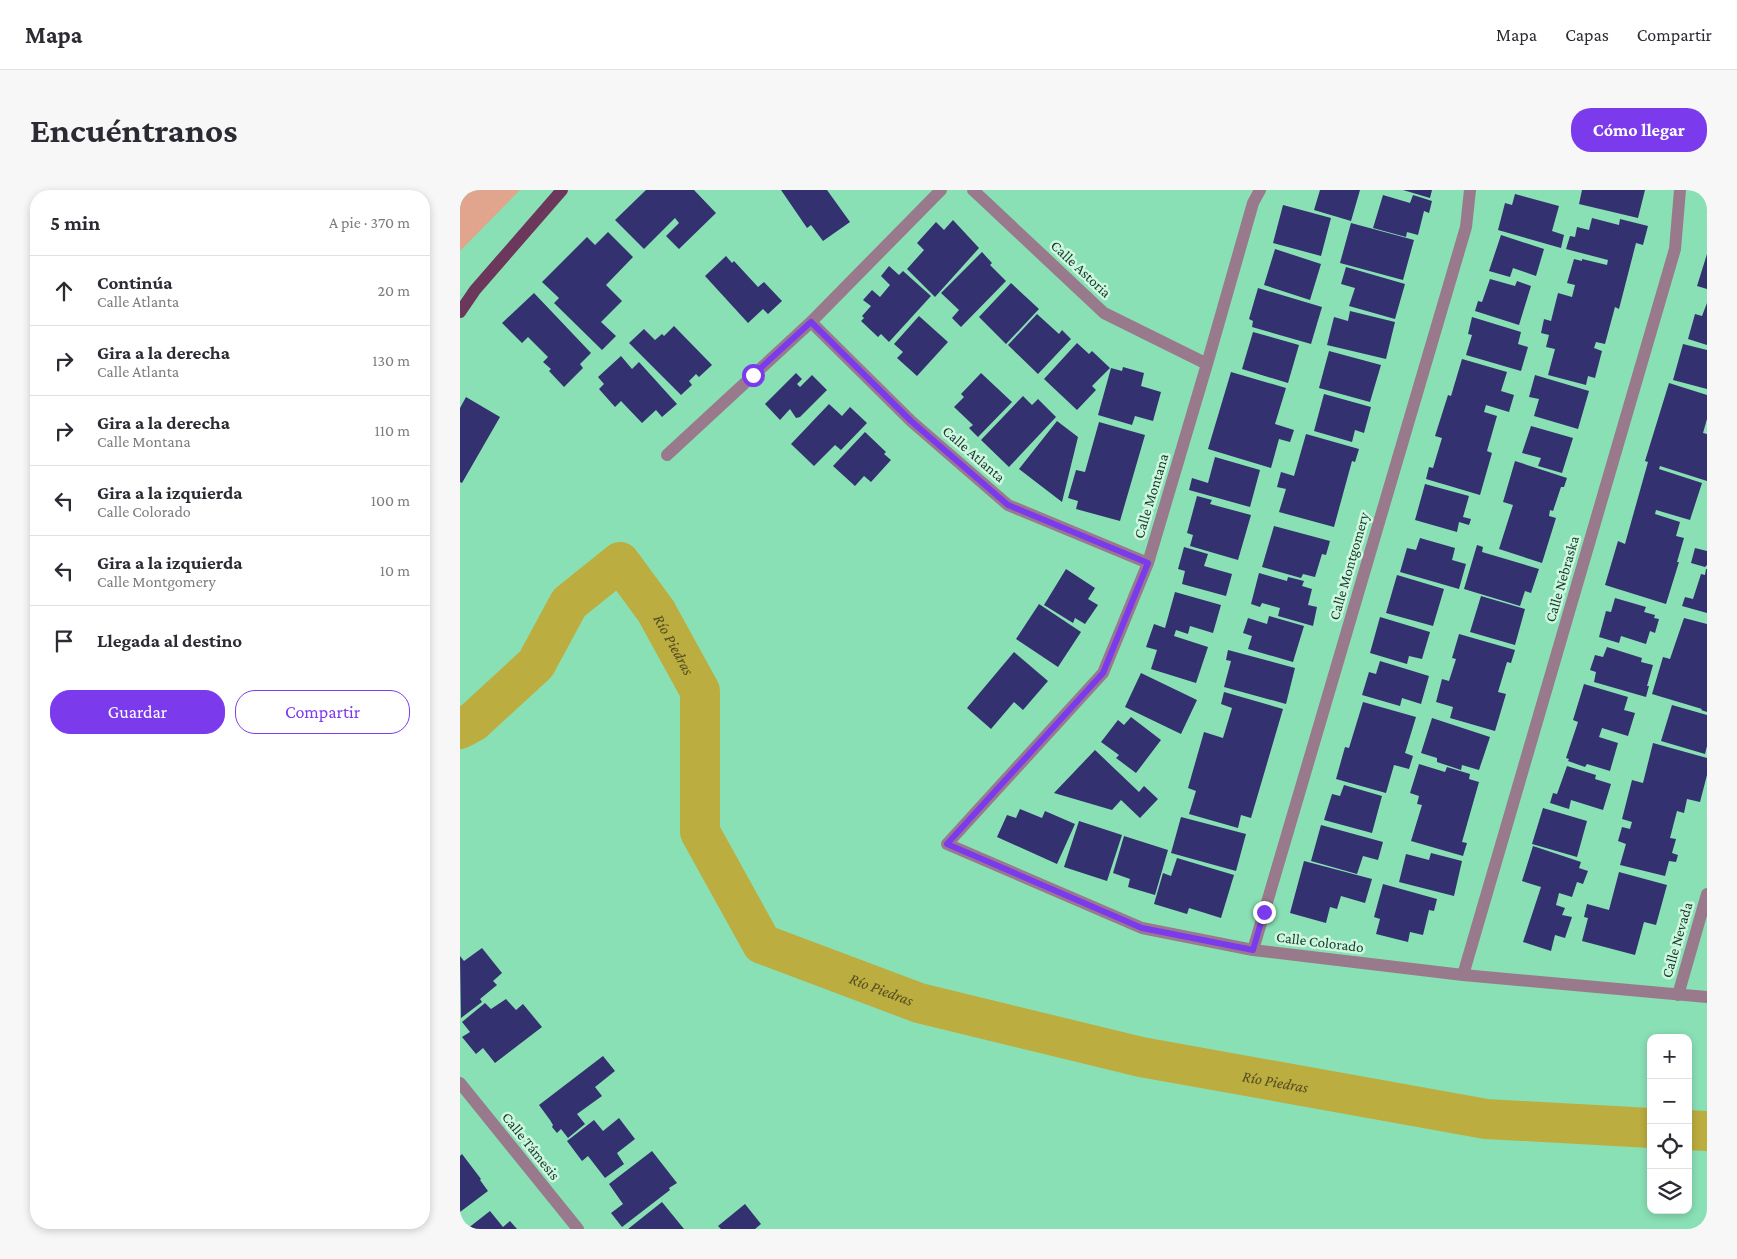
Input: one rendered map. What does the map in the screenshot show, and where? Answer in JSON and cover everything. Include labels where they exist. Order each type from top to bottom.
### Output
[{"type":"main road","points":[[460,312],[474,290],[562,190]]},
{"type":"street","points":[[667,455],[811,322],[941,190]]},
{"type":"street","name":"Calle Astoria","points":[[973,190],[1104,314],[1207,364]]},
{"type":"street","name":"Calle Montana","points":[[947,844],[1103,673],[1148,563],[1253,203],[1260,190]]},
{"type":"street","name":"Calle Montgomery","points":[[1253,950],[1466,227],[1470,190]]},
{"type":"street","name":"Calle Nebraska","points":[[1463,975],[1675,250],[1680,190]]},
{"type":"street","name":"Calle Atlanta","points":[[811,322],[911,421],[1008,505],[1148,563]]},
{"type":"street","name":"Calle Colorado","points":[[947,844],[1142,928],[1253,950],[1463,975],[1707,997]]},
{"type":"street","name":"Calle Nevada","points":[[1678,994],[1707,894]]},
{"type":"street","name":"Calle Támesis","points":[[460,1084],[578,1229]]},
{"type":"shaded area","points":[[460,190],[520,190],[460,251]]},
{"type":"building","points":[[646,190],[694,190],[716,213],[679,249],[666,236],[679,223],[675,218],[644,249],[615,220]]},
{"type":"building","points":[[781,190],[827,190],[850,222],[823,241],[811,225],[807,228]]},
{"type":"building","points":[[1320,190],[1360,190],[1351,221],[1314,210]]},
{"type":"building","points":[[1403,190],[1432,190],[1430,198]]},
{"type":"building","points":[[1582,190],[1645,190],[1638,218],[1579,204]]},
{"type":"building","points":[[1515,194],[1559,206],[1552,231],[1564,235],[1561,248],[1498,230],[1505,203],[1512,205]]},
{"type":"building","points":[[1383,195],[1410,203],[1413,195],[1432,201],[1429,213],[1424,211],[1418,235],[1407,232],[1406,237],[1373,228]]},
{"type":"building","points":[[1283,205],[1331,218],[1321,256],[1273,243]]},
{"type":"building","points":[[1592,218],[1619,225],[1620,219],[1648,226],[1643,245],[1636,243],[1619,309],[1615,307],[1605,344],[1596,342],[1594,348],[1602,351],[1595,378],[1588,376],[1586,385],[1548,375],[1555,349],[1546,347],[1549,335],[1541,333],[1544,319],[1551,321],[1558,293],[1572,297],[1575,285],[1567,283],[1574,259],[1607,265],[1608,260],[1566,249],[1570,236],[1575,237],[1577,227],[1589,230]]},
{"type":"building","points":[[953,220],[979,248],[935,297],[907,269],[924,250],[917,243],[936,222],[944,230]]},
{"type":"building","points":[[1351,223],[1414,240],[1403,280],[1340,263]]},
{"type":"building","points":[[608,232],[633,257],[606,285],[622,301],[601,322],[616,336],[602,350],[554,303],[559,298],[542,282],[587,237],[595,245]]},
{"type":"building","points":[[1501,235],[1544,249],[1536,276],[1513,268],[1510,277],[1489,271]]},
{"type":"building","points":[[1275,249],[1321,264],[1310,300],[1264,285]]},
{"type":"building","points":[[982,252],[992,263],[990,265],[1006,281],[961,327],[952,318],[959,310],[941,293]]},
{"type":"building","points":[[1707,254],[1707,289],[1697,286]]},
{"type":"building","points":[[726,256],[732,263],[734,261],[758,287],[764,282],[782,301],[768,314],[763,309],[748,323],[705,276]]},
{"type":"building","points":[[889,266],[899,275],[903,271],[931,296],[889,342],[881,334],[878,337],[861,321],[864,318],[862,316],[871,306],[863,300],[872,290],[880,297],[890,285],[881,276]]},
{"type":"building","points":[[1346,267],[1405,284],[1395,319],[1349,306],[1355,288],[1341,284]]},
{"type":"building","points":[[1490,279],[1515,286],[1517,281],[1531,286],[1519,325],[1475,311],[1478,301],[1482,302]]},
{"type":"building","points":[[1011,283],[1039,309],[1006,344],[979,317]]},
{"type":"building","points":[[1258,288],[1322,307],[1311,344],[1252,327],[1253,321],[1249,319]]},
{"type":"building","points":[[534,293],[591,353],[580,364],[583,368],[564,387],[549,371],[551,369],[543,362],[548,357],[528,337],[522,343],[502,323]]},
{"type":"building","points":[[1707,303],[1707,345],[1688,339],[1695,314],[1702,316]]},
{"type":"building","points":[[1350,311],[1395,322],[1386,359],[1327,345],[1334,317],[1348,321]]},
{"type":"building","points":[[1037,314],[1059,334],[1062,330],[1071,339],[1038,374],[1008,345]]},
{"type":"building","points":[[919,316],[948,342],[917,376],[897,358],[903,352],[894,344]]},
{"type":"building","points":[[1472,317],[1521,332],[1518,344],[1528,347],[1521,371],[1466,355],[1472,335],[1468,334]]},
{"type":"building","points":[[674,326],[712,365],[699,377],[696,374],[689,381],[692,385],[681,395],[629,343],[644,329],[655,340],[662,334],[664,336]]},
{"type":"building","points":[[1253,332],[1299,345],[1288,383],[1242,369]]},
{"type":"building","points":[[1077,343],[1089,354],[1092,351],[1110,368],[1092,386],[1096,390],[1077,410],[1044,379]]},
{"type":"building","points":[[1683,344],[1707,350],[1707,389],[1673,380]]},
{"type":"building","points":[[1329,351],[1381,365],[1370,402],[1319,388]]},
{"type":"building","points":[[621,356],[632,369],[639,362],[677,404],[662,417],[656,410],[642,423],[621,401],[615,407],[599,389],[604,384],[598,377]]},
{"type":"building","points":[[1462,359],[1507,372],[1501,391],[1514,395],[1509,412],[1486,405],[1484,412],[1497,416],[1487,451],[1492,453],[1480,495],[1426,479],[1429,467],[1433,468],[1442,438],[1435,436],[1448,395],[1451,396]]},
{"type":"building","points":[[1123,367],[1144,373],[1141,386],[1161,392],[1153,421],[1135,416],[1132,425],[1098,415],[1111,368],[1122,371]]},
{"type":"building","points":[[1231,372],[1286,388],[1275,424],[1294,430],[1290,442],[1279,439],[1271,468],[1208,449]]},
{"type":"building","points":[[796,373],[802,379],[797,384],[800,387],[812,375],[827,390],[800,417],[796,418],[790,409],[780,420],[765,404]]},
{"type":"building","points":[[981,373],[1012,402],[978,437],[969,428],[973,425],[954,407],[964,397],[961,394]]},
{"type":"building","points":[[1535,375],[1589,391],[1578,429],[1534,416],[1539,399],[1529,397]]},
{"type":"building","points":[[1669,383],[1707,395],[1707,419],[1703,433],[1707,434],[1707,481],[1660,466],[1659,469],[1702,483],[1690,520],[1656,510],[1655,514],[1680,522],[1676,536],[1684,538],[1666,604],[1605,585],[1618,541],[1625,544],[1648,462],[1645,461]]},
{"type":"building","points":[[1324,394],[1371,407],[1364,433],[1355,430],[1352,442],[1314,431]]},
{"type":"building","points":[[1023,396],[1032,405],[1038,399],[1056,417],[1009,467],[981,440]]},
{"type":"building","points":[[466,397],[500,417],[462,483],[460,482],[460,408]]},
{"type":"building","points":[[829,404],[842,416],[850,407],[867,423],[841,450],[835,445],[814,466],[791,444]]},
{"type":"building","points":[[1057,421],[1078,437],[1062,502],[1019,469]]},
{"type":"building","points":[[1099,422],[1145,435],[1120,521],[1076,509],[1078,501],[1068,498],[1076,470],[1085,472]]},
{"type":"building","points":[[1531,426],[1573,438],[1562,473],[1538,466],[1541,458],[1522,453]]},
{"type":"building","points":[[865,432],[886,452],[884,454],[891,460],[871,482],[864,476],[855,486],[833,466]]},
{"type":"building","points":[[1306,434],[1359,449],[1355,462],[1352,461],[1334,527],[1279,512],[1286,489],[1277,487],[1281,472],[1294,476]]},
{"type":"building","points":[[1215,457],[1260,470],[1250,507],[1189,490],[1192,478],[1208,483]]},
{"type":"building","points":[[1515,461],[1567,478],[1564,487],[1561,487],[1553,511],[1550,510],[1549,516],[1556,518],[1542,563],[1499,549],[1513,505],[1503,502]]},
{"type":"building","points":[[1425,484],[1469,496],[1463,517],[1471,519],[1469,525],[1459,522],[1457,532],[1415,520]]},
{"type":"building","points":[[1197,496],[1212,500],[1210,504],[1251,515],[1238,560],[1190,546],[1193,535],[1187,533]]},
{"type":"building","points":[[1274,526],[1330,541],[1326,555],[1322,554],[1315,577],[1303,574],[1301,578],[1262,567]]},
{"type":"building","points":[[1420,538],[1455,548],[1452,560],[1466,564],[1459,589],[1400,572],[1407,548],[1416,550]]},
{"type":"building","points":[[1477,545],[1483,547],[1482,552],[1539,569],[1531,593],[1525,591],[1520,606],[1464,589]]},
{"type":"building","points":[[1184,547],[1208,554],[1204,566],[1232,574],[1226,596],[1182,584],[1185,571],[1178,569]]},
{"type":"building","points":[[1695,548],[1707,551],[1707,565],[1705,567],[1691,563]]},
{"type":"building","points":[[1066,569],[1095,588],[1088,599],[1098,605],[1085,624],[1075,618],[1073,623],[1044,605]]},
{"type":"building","points":[[1706,569],[1707,613],[1682,606],[1685,597],[1693,599],[1701,574],[1705,575]]},
{"type":"building","points":[[1259,573],[1287,581],[1288,577],[1304,581],[1302,586],[1312,589],[1308,605],[1317,607],[1313,626],[1278,616],[1280,608],[1262,603],[1260,607],[1251,604]]},
{"type":"building","points":[[1397,575],[1444,589],[1433,626],[1386,613]]},
{"type":"building","points":[[1175,592],[1221,605],[1213,633],[1190,626],[1188,634],[1176,630],[1174,636],[1208,647],[1196,683],[1151,669],[1157,650],[1146,647],[1154,624],[1165,628]]},
{"type":"building","points":[[1481,596],[1525,609],[1515,645],[1470,632]]},
{"type":"building","points":[[1615,598],[1646,607],[1644,612],[1655,615],[1654,618],[1659,619],[1655,633],[1650,631],[1646,644],[1621,636],[1619,643],[1599,637],[1606,611],[1611,612]]},
{"type":"building","points":[[1039,604],[1081,632],[1058,667],[1016,639]]},
{"type":"building","points":[[1269,616],[1304,626],[1293,662],[1248,649],[1252,636],[1243,633],[1248,618],[1267,624]]},
{"type":"building","points":[[1380,617],[1430,632],[1422,659],[1409,656],[1407,664],[1370,653]]},
{"type":"building","points":[[1684,618],[1707,624],[1707,712],[1652,694],[1663,657],[1670,659]]},
{"type":"building","points":[[1459,634],[1515,650],[1511,663],[1507,662],[1498,692],[1506,694],[1495,731],[1450,718],[1453,707],[1436,702],[1442,679],[1449,681],[1456,659],[1452,658]]},
{"type":"building","points":[[1607,647],[1642,658],[1641,662],[1653,665],[1646,697],[1594,682],[1596,672],[1590,670],[1595,655],[1603,657]]},
{"type":"building","points":[[1228,650],[1295,668],[1286,704],[1224,687],[1231,661],[1226,660]]},
{"type":"building","points":[[1014,652],[1048,681],[1023,710],[1014,702],[991,729],[967,708]]},
{"type":"building","points":[[1380,661],[1429,676],[1421,704],[1402,698],[1400,706],[1362,695],[1369,672],[1376,674]]},
{"type":"building","points":[[1141,673],[1197,700],[1181,734],[1125,707]]},
{"type":"building","points":[[1584,684],[1628,697],[1624,710],[1635,713],[1628,736],[1602,728],[1599,737],[1618,743],[1610,771],[1587,764],[1585,767],[1568,761],[1569,759],[1566,758],[1578,722],[1573,720]]},
{"type":"building","points":[[1224,692],[1283,709],[1251,818],[1241,815],[1238,828],[1189,814],[1196,791],[1188,788],[1204,732],[1223,738],[1232,708],[1221,704]]},
{"type":"building","points":[[1363,702],[1416,717],[1405,753],[1413,756],[1409,769],[1394,765],[1386,793],[1336,779],[1345,747],[1349,748]]},
{"type":"building","points":[[1672,705],[1707,715],[1707,746],[1705,754],[1661,741]]},
{"type":"building","points":[[1131,717],[1161,740],[1136,773],[1116,758],[1119,755],[1101,742],[1118,720],[1124,725]]},
{"type":"building","points":[[1432,718],[1490,737],[1479,770],[1462,765],[1461,770],[1437,762],[1437,758],[1421,753]]},
{"type":"building","points":[[1653,743],[1707,758],[1707,775],[1700,802],[1687,799],[1684,813],[1677,811],[1670,838],[1676,839],[1672,853],[1678,855],[1676,862],[1669,861],[1665,876],[1620,865],[1626,844],[1618,841],[1622,827],[1630,829],[1632,822],[1622,819],[1632,780],[1643,783]]},
{"type":"building","points":[[1095,750],[1139,792],[1144,786],[1158,799],[1140,818],[1121,800],[1112,810],[1054,793]]},
{"type":"building","points":[[1419,764],[1445,772],[1447,767],[1470,774],[1469,779],[1479,782],[1462,842],[1467,843],[1463,856],[1411,841],[1422,805],[1417,804],[1419,796],[1410,793]]},
{"type":"building","points":[[1567,766],[1596,775],[1595,779],[1611,784],[1603,810],[1571,800],[1569,809],[1550,803],[1553,793],[1557,794]]},
{"type":"building","points":[[1344,785],[1382,796],[1372,833],[1324,820],[1332,794],[1340,796]]},
{"type":"building","points":[[1543,808],[1587,821],[1577,857],[1532,844]]},
{"type":"building","points":[[1020,809],[1042,818],[1045,811],[1075,824],[1057,864],[997,837],[1007,815],[1016,818]]},
{"type":"building","points":[[1181,817],[1246,834],[1236,871],[1171,853]]},
{"type":"building","points":[[1079,821],[1122,835],[1107,881],[1064,867]]},
{"type":"building","points":[[1321,825],[1383,842],[1378,860],[1363,856],[1357,874],[1311,861]]},
{"type":"building","points":[[1124,836],[1168,850],[1155,895],[1128,887],[1130,879],[1113,873]]},
{"type":"building","points":[[1533,846],[1581,862],[1579,868],[1588,871],[1583,884],[1577,882],[1572,897],[1559,893],[1556,905],[1565,908],[1562,915],[1572,917],[1565,938],[1555,935],[1551,951],[1523,942],[1541,887],[1522,881]]},
{"type":"building","points":[[1431,853],[1462,861],[1454,896],[1399,882],[1406,854],[1429,860]]},
{"type":"building","points":[[1177,858],[1234,875],[1221,918],[1189,908],[1187,914],[1154,904],[1163,873],[1171,876]]},
{"type":"building","points":[[1304,861],[1372,879],[1365,903],[1341,896],[1337,909],[1330,907],[1326,923],[1290,913]]},
{"type":"building","points":[[1619,872],[1667,885],[1656,925],[1644,922],[1635,955],[1582,941],[1588,918],[1584,917],[1587,904],[1609,910]]},
{"type":"building","points":[[1383,884],[1437,899],[1434,911],[1429,910],[1423,935],[1410,932],[1408,942],[1376,934],[1380,919],[1374,917]]},
{"type":"building","points":[[482,948],[502,973],[493,981],[497,985],[480,999],[482,1002],[461,1018],[460,956],[464,961]]},
{"type":"building","points":[[506,999],[516,1010],[523,1004],[542,1027],[495,1063],[483,1048],[476,1054],[462,1037],[470,1032],[462,1022],[485,1003],[491,1009]]},
{"type":"building","points":[[603,1056],[615,1071],[595,1087],[602,1096],[577,1114],[585,1124],[568,1138],[561,1129],[557,1133],[539,1105]]},
{"type":"building","points":[[619,1118],[635,1139],[617,1153],[624,1164],[605,1178],[588,1156],[582,1161],[567,1141],[594,1120],[603,1131]]},
{"type":"building","points":[[652,1151],[677,1183],[622,1227],[611,1213],[623,1204],[609,1184]]},
{"type":"building","points":[[462,1154],[488,1191],[460,1212],[460,1156]]},
{"type":"building","points":[[662,1202],[684,1229],[628,1229]]},
{"type":"building","points":[[745,1204],[761,1224],[755,1229],[721,1229],[718,1226]]},
{"type":"building","points":[[490,1211],[503,1227],[510,1221],[517,1229],[467,1229]]},
{"type":"waterway","name":"Río Piedras","points":[[460,729],[473,722],[536,664],[569,603],[620,562],[656,611],[700,691],[700,832],[762,944],[919,1003],[1141,1057],[1486,1119],[1647,1128]]},
{"type":"waterway","name":"Río Piedras","points":[[1692,1130],[1707,1131]]},
{"type":"route","points":[[753,375],[811,322],[911,421],[1008,505],[1148,563],[1103,673],[947,844],[1142,928],[1253,950],[1264,912]]}]
